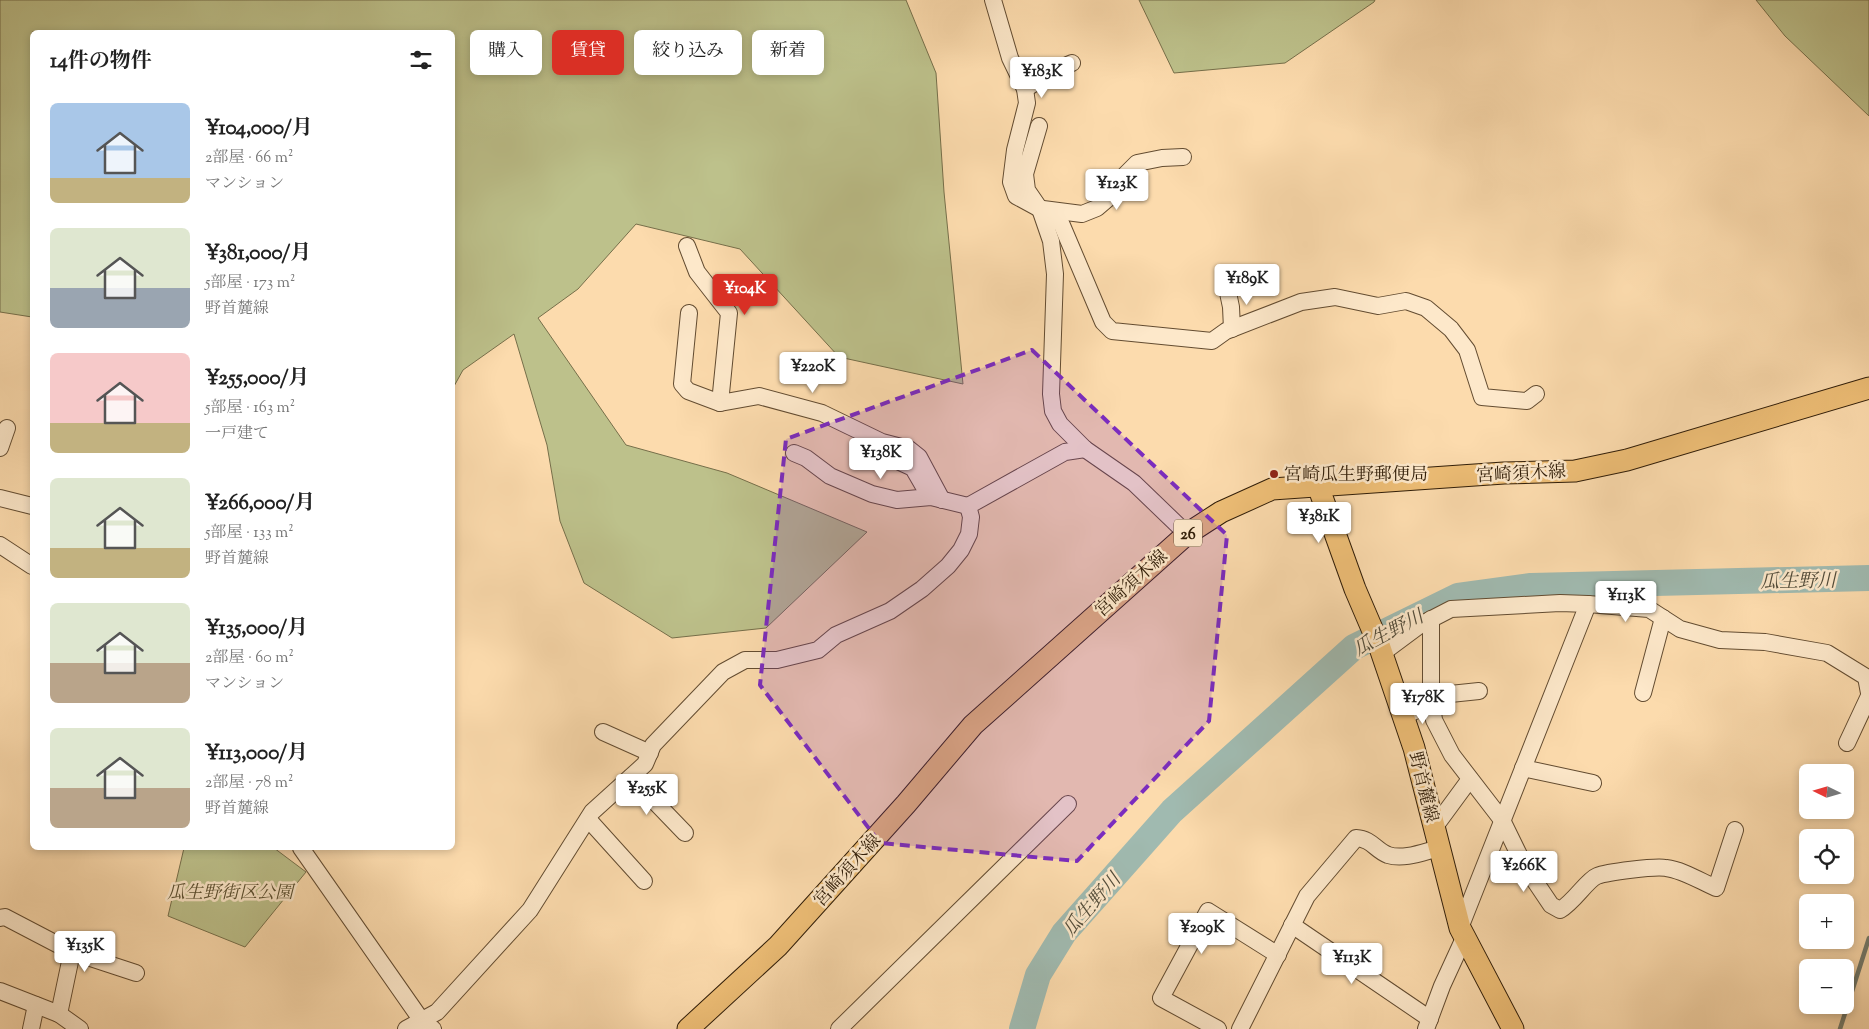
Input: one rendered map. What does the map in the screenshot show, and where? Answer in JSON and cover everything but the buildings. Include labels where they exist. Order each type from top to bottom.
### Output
[{"type":"main road","name":"宮崎須木線","points":[[688,1029],[778,946],[974,726],[1187,534],[1221,512],[1272,489],[1504,473],[1575,471],[1627,460],[1869,388]]},
{"type":"main road","name":"野首麓線","points":[[1318,486],[1355,589],[1380,650],[1414,748],[1462,933],[1513,1029]]},
{"type":"street","points":[[993,0],[1010,58],[1025,89],[1027,103],[1015,150],[1011,182],[1016,196],[1061,223],[1103,322],[1112,331],[1212,340],[1232,329],[1301,302],[1335,297],[1378,306],[1406,301],[1426,308],[1451,329],[1467,350],[1482,397],[1527,401],[1536,394]]},
{"type":"street","points":[[1025,89],[1058,69],[1072,63]]},
{"type":"street","points":[[1038,126],[1025,174],[1027,190],[1040,209],[1051,241],[1055,274],[1051,394],[1053,411],[1060,424],[1085,449],[1134,483],[1187,534]]},
{"type":"street","points":[[1040,209],[1082,214],[1098,208],[1111,196],[1123,177],[1137,163],[1162,158],[1183,157]]},
{"type":"street","points":[[687,246],[697,272],[729,313],[720,403]]},
{"type":"street","points":[[1227,288],[1231,307],[1232,329]]},
{"type":"street","points":[[690,313],[682,384],[688,391],[720,403],[759,396],[822,413],[882,442],[909,449],[919,457],[936,498]]},
{"type":"street","points":[[0,448],[8,428]]},
{"type":"street","points":[[794,453],[806,458],[830,476],[872,494],[897,500],[936,498],[968,506],[1065,452],[1085,449]]},
{"type":"street","points":[[900,462],[913,468],[936,498]]},
{"type":"street","points":[[0,498],[30,506]]},
{"type":"street","points":[[406,1029],[428,1025],[437,1012],[530,910],[592,812],[645,764],[653,745],[723,672],[744,660],[777,660],[818,650],[836,635],[890,611],[922,589],[948,566],[961,550],[969,534],[971,517],[968,506]]},
{"type":"street","points":[[0,546],[30,565]]},
{"type":"street","points":[[1380,650],[1420,625],[1451,609],[1560,603],[1649,609],[1680,629],[1720,640],[1765,642],[1826,653],[1866,677],[1869,692]]},
{"type":"street","points":[[1292,926],[1428,1024],[1502,820],[1588,604]]},
{"type":"street","points":[[1643,693],[1663,618]]},
{"type":"street","points":[[1431,619],[1434,720],[1452,755],[1502,820],[1524,865],[1551,905],[1560,910],[1569,904],[1596,876],[1609,873],[1665,868],[1716,888],[1735,830]]},
{"type":"street","points":[[1403,716],[1432,700],[1479,691]]},
{"type":"street","points":[[1847,743],[1869,696]]},
{"type":"street","points":[[603,732],[650,754]]},
{"type":"street","points":[[1523,768],[1594,783]]},
{"type":"street","points":[[631,777],[686,833]]},
{"type":"street","points":[[1240,1029],[1307,896],[1356,838],[1365,838],[1386,854],[1402,857],[1437,838],[1470,779]]},
{"type":"street","points":[[839,1029],[1068,804]]},
{"type":"street","points":[[588,819],[644,881]]},
{"type":"street","points":[[302,850],[428,1025]]},
{"type":"street","points":[[1218,1029],[1161,998],[1208,911],[1278,955]]},
{"type":"street","points":[[0,918],[5,917],[72,952],[136,973]]},
{"type":"street","points":[[58,1014],[72,952]]},
{"type":"street","points":[[0,991],[58,1014],[80,1029]]},
{"type":"street","points":[[31,1029],[36,1005]]},
{"type":"highlighted area","points":[[1032,350],[1227,535],[1209,721],[1077,861],[880,843],[760,685],[786,439]]},
{"type":"green space","points":[[0,0],[906,0],[936,73],[944,192],[963,384],[839,357],[740,249],[636,224],[578,289],[538,318],[626,445],[727,473],[867,532],[766,628],[672,638],[584,583],[560,521],[547,445],[514,334],[463,370],[455,384],[455,30],[30,30],[30,317],[0,312]]},
{"type":"green space","points":[[1139,0],[1375,0],[1285,63],[1174,73]]},
{"type":"green space","points":[[1756,0],[1869,0],[1869,116],[1785,36]]},
{"type":"green space","name":"瓜生野街区公園","points":[[184,850],[277,850],[306,872],[245,947],[168,916]]},
{"type":"waterway","name":"瓜生野川","points":[[1022,1029],[1038,975],[1064,933],[1172,811],[1354,647],[1458,596],[1531,586],[1869,578]]},
{"type":"waterway","points":[[1840,1029],[1869,938]]},
{"type":"place","name":"宮崎瓜生野郵便局","points":[[1274,474]]}]
